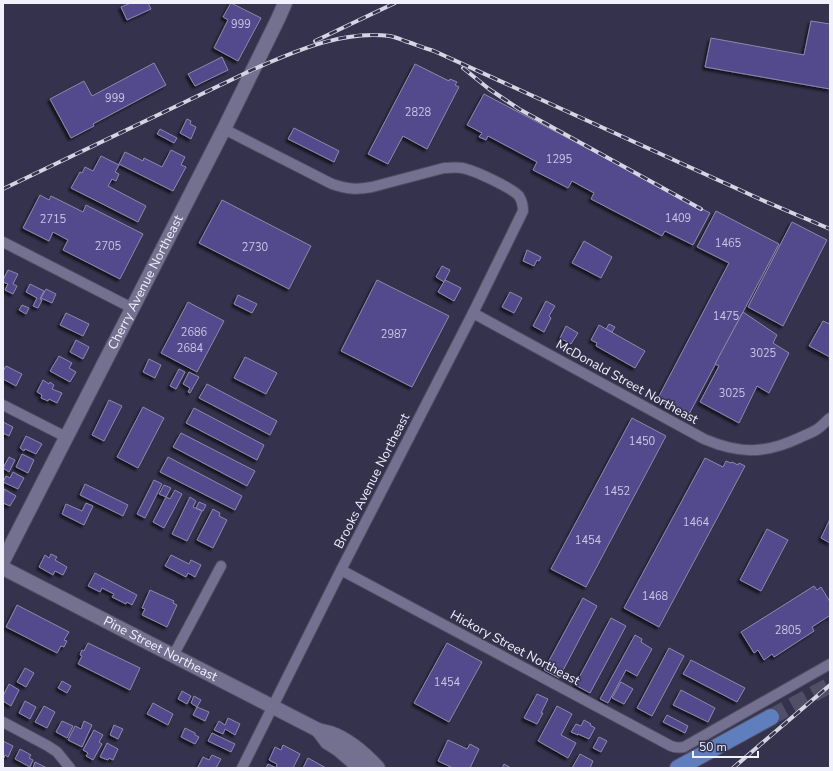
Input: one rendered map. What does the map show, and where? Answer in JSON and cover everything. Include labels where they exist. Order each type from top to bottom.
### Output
[{"type":"main road","name":"Cherry Avenue Northeast","points":[[3,561],[224,129],[275,25],[284,3]]},
{"type":"main road","name":"Pine Street Northeast","points":[[3,568],[272,707],[352,745],[361,751],[378,768]]},
{"type":"main road","points":[[678,768],[771,718]]},
{"type":"main road","name":"Pine Street Northeast","points":[[318,730],[327,742],[338,749],[360,768]]},
{"type":"street","name":"Brooks Avenue Northeast","points":[[224,129],[332,184],[349,189],[372,187],[444,168],[464,168],[477,172],[510,189],[519,197],[523,211],[242,768]]},
{"type":"street","points":[[3,242],[132,308]]},
{"type":"street","name":"McDonald Street Northeast","points":[[472,313],[704,439],[718,445],[743,450],[776,447],[787,444],[816,430],[830,418]]},
{"type":"street","points":[[3,405],[66,437]]},
{"type":"street","points":[[173,656],[221,566]]},
{"type":"street","name":"Hickory Street Northeast","points":[[341,570],[676,748],[684,747],[830,664]]},
{"type":"street","points":[[3,722],[57,752],[70,768]]},
{"type":"building","points":[[131,3],[148,3],[151,9],[127,20],[121,7]]},
{"type":"building","points":[[231,3],[261,18],[238,61],[214,48],[228,20],[223,17]]},
{"type":"building","points":[[811,21],[830,24],[830,89],[705,67],[711,38],[804,55]]},
{"type":"building","points":[[222,57],[228,70],[195,86],[188,74]]},
{"type":"building","points":[[154,63],[166,85],[93,124],[94,126],[71,138],[50,99],[84,81],[92,96]]},
{"type":"building","points":[[415,64],[449,81],[450,79],[457,82],[455,85],[459,87],[427,149],[403,136],[388,164],[368,154]]},
{"type":"building","points":[[484,94],[710,213],[693,245],[665,231],[662,236],[591,199],[594,193],[572,181],[568,188],[533,170],[537,162],[488,136],[486,140],[479,137],[482,133],[467,125]]},
{"type":"building","points":[[187,119],[191,121],[190,124],[196,127],[191,139],[180,133]]},
{"type":"building","points":[[294,128],[339,151],[334,162],[288,139]]},
{"type":"building","points":[[160,129],[177,138],[174,143],[157,134]]},
{"type":"building","points":[[171,150],[185,157],[181,165],[186,167],[173,191],[119,164],[125,152],[143,161],[144,158],[162,167]]},
{"type":"building","points":[[101,156],[119,165],[115,172],[119,174],[116,181],[112,179],[108,186],[146,206],[138,222],[71,188],[80,172],[82,173],[85,167],[93,171]]},
{"type":"building","points":[[40,195],[49,200],[51,196],[83,212],[86,205],[143,234],[120,279],[63,250],[68,240],[53,232],[49,241],[23,228]]},
{"type":"building","points":[[222,200],[311,246],[289,289],[199,243]]},
{"type":"building","points":[[716,211],[779,244],[688,416],[657,400],[729,263],[697,247]]},
{"type":"building","points":[[792,222],[827,240],[783,326],[748,307]]},
{"type":"building","points":[[584,241],[612,257],[601,278],[572,263]]},
{"type":"building","points":[[527,250],[541,257],[539,261],[537,260],[534,266],[523,261]]},
{"type":"building","points":[[442,266],[450,270],[444,282],[436,277]]},
{"type":"building","points":[[8,270],[18,274],[13,284],[17,286],[13,294],[5,290],[8,284],[3,282]]},
{"type":"building","points":[[377,280],[449,316],[412,387],[341,351]]},
{"type":"building","points":[[445,280],[461,288],[454,301],[438,292]]},
{"type":"building","points":[[30,284],[44,291],[38,308],[33,306],[37,298],[26,292]]},
{"type":"building","points":[[46,289],[56,294],[52,303],[41,298]]},
{"type":"building","points":[[510,292],[522,298],[514,313],[502,307]]},
{"type":"building","points":[[238,295],[257,304],[252,313],[234,304]]},
{"type":"building","points":[[546,301],[555,306],[549,316],[551,318],[544,332],[533,326]]},
{"type":"building","points":[[188,302],[224,321],[197,372],[161,353]]},
{"type":"building","points":[[22,305],[29,308],[26,314],[19,310]]},
{"type":"building","points":[[743,312],[777,335],[773,343],[789,353],[769,393],[757,386],[739,423],[700,402],[719,366],[715,364]]},
{"type":"building","points":[[66,313],[89,324],[83,336],[60,325]]},
{"type":"building","points":[[823,321],[830,324],[830,357],[809,346]]},
{"type":"building","points":[[609,324],[615,327],[612,332],[606,329]]},
{"type":"building","points":[[599,325],[645,351],[635,368],[596,346],[597,343],[591,340]]},
{"type":"building","points":[[566,326],[578,333],[571,344],[560,338]]},
{"type":"building","points":[[76,340],[89,347],[83,359],[70,352]]},
{"type":"building","points":[[59,356],[72,363],[69,368],[76,372],[70,382],[50,371]]},
{"type":"building","points":[[245,357],[277,373],[266,394],[234,378]]},
{"type":"building","points":[[149,359],[161,365],[155,378],[143,372]]},
{"type":"building","points":[[6,366],[22,374],[16,386],[3,379],[3,371]]},
{"type":"building","points":[[179,369],[185,372],[176,389],[170,386]]},
{"type":"building","points":[[189,372],[199,377],[190,393],[188,392],[190,388],[183,384]]},
{"type":"building","points":[[43,380],[54,385],[52,389],[62,393],[57,403],[49,399],[48,401],[41,398],[42,395],[37,392]]},
{"type":"building","points":[[207,384],[277,421],[270,435],[199,398]]},
{"type":"building","points":[[109,400],[122,406],[104,441],[92,435]]},
{"type":"building","points":[[143,407],[164,418],[138,468],[117,457]]},
{"type":"building","points":[[194,408],[264,445],[257,460],[186,423]]},
{"type":"building","points":[[632,418],[666,436],[586,587],[551,569]]},
{"type":"building","points":[[3,422],[13,427],[9,436],[3,433]]},
{"type":"building","points":[[181,433],[255,471],[247,486],[173,447]]},
{"type":"building","points":[[26,436],[42,444],[36,454],[25,449],[24,451],[20,448]]},
{"type":"building","points":[[22,454],[34,460],[28,473],[16,467]]},
{"type":"building","points":[[9,457],[15,460],[9,472],[3,468]]},
{"type":"building","points":[[168,457],[242,496],[235,510],[160,472]]},
{"type":"building","points":[[705,458],[723,467],[726,461],[738,465],[739,463],[745,466],[659,627],[624,608]]},
{"type":"building","points":[[13,472],[24,478],[18,489],[3,482],[6,476],[10,478]]},
{"type":"building","points":[[154,480],[162,484],[145,518],[137,514]]},
{"type":"building","points":[[85,484],[128,505],[123,516],[80,495]]},
{"type":"building","points":[[164,485],[171,488],[166,497],[159,494]]},
{"type":"building","points":[[4,489],[16,496],[10,506],[3,503]]},
{"type":"building","points":[[175,490],[182,494],[164,528],[153,522],[166,497],[170,499]]},
{"type":"building","points":[[190,497],[196,501],[193,507],[202,511],[187,541],[172,534]]},
{"type":"building","points":[[199,502],[206,505],[203,511],[196,508]]},
{"type":"building","points":[[86,503],[93,506],[84,525],[62,514],[66,504],[82,511]]},
{"type":"building","points":[[213,509],[220,513],[219,516],[227,520],[213,548],[197,540]]},
{"type":"building","points":[[830,519],[830,543],[821,538]]},
{"type":"building","points":[[767,529],[788,540],[761,591],[740,580]]},
{"type":"building","points":[[51,554],[57,557],[55,560],[67,567],[63,575],[55,571],[53,575],[39,567],[45,555],[49,558]]},
{"type":"building","points":[[171,555],[189,564],[191,560],[201,565],[195,577],[188,573],[186,577],[165,566]]},
{"type":"building","points":[[95,573],[137,595],[132,605],[127,602],[126,604],[112,597],[114,594],[102,588],[100,592],[88,586]]},
{"type":"building","points":[[814,586],[817,590],[821,587],[830,602],[830,618],[829,616],[812,627],[814,631],[774,657],[772,654],[764,660],[758,650],[754,653],[741,632]]},
{"type":"building","points":[[150,590],[174,601],[173,603],[177,605],[167,627],[142,615],[145,609],[142,608]]},
{"type":"building","points":[[583,598],[597,606],[559,678],[544,670]]},
{"type":"building","points":[[17,605],[69,632],[64,640],[67,641],[64,647],[61,646],[57,653],[6,627]]},
{"type":"building","points":[[611,618],[626,626],[590,693],[575,685]]},
{"type":"building","points":[[635,635],[642,639],[641,642],[652,649],[637,676],[626,670],[608,703],[600,699]]},
{"type":"building","points":[[88,643],[140,668],[130,690],[78,664],[82,656],[80,655],[82,650],[84,651]]},
{"type":"building","points":[[447,643],[482,662],[449,722],[414,703]]},
{"type":"building","points":[[669,648],[684,656],[652,716],[637,708]]},
{"type":"building","points":[[691,660],[745,688],[737,702],[683,674]]},
{"type":"building","points":[[25,668],[34,673],[26,687],[17,682]]},
{"type":"building","points":[[62,681],[71,686],[67,693],[58,688]]},
{"type":"building","points":[[621,682],[633,689],[624,704],[612,698]]},
{"type":"building","points":[[9,684],[19,690],[11,706],[3,701],[3,696]]},
{"type":"building","points":[[681,690],[715,708],[708,722],[673,705]]},
{"type":"building","points":[[182,691],[191,696],[187,704],[178,699]]},
{"type":"building","points":[[537,694],[548,699],[537,724],[524,718]]},
{"type":"building","points":[[194,696],[201,700],[197,707],[191,703]]},
{"type":"building","points":[[25,701],[36,707],[30,719],[19,713]]},
{"type":"building","points":[[153,703],[173,714],[168,725],[147,714]]},
{"type":"building","points":[[44,706],[55,712],[47,728],[35,722]]},
{"type":"building","points":[[557,706],[572,714],[561,735],[576,743],[568,758],[538,741]]},
{"type":"building","points":[[197,707],[209,712],[205,721],[193,715]]},
{"type":"building","points":[[667,715],[688,726],[685,733],[663,722]]},
{"type":"building","points":[[228,718],[240,724],[235,735],[225,729],[223,734],[214,730],[219,721],[225,725]]},
{"type":"building","points":[[584,720],[595,728],[589,739],[571,732],[576,724],[581,726]]},
{"type":"building","points":[[62,721],[73,726],[67,738],[56,732]]},
{"type":"building","points":[[84,721],[92,725],[82,747],[68,740],[75,726],[81,729]]},
{"type":"building","points":[[114,725],[123,729],[118,739],[110,735]]},
{"type":"building","points":[[185,728],[195,733],[195,735],[199,737],[195,744],[181,737]]},
{"type":"building","points":[[94,730],[103,735],[99,742],[102,744],[93,760],[86,756],[88,753],[83,750]]},
{"type":"building","points":[[212,733],[235,744],[231,752],[208,741]]},
{"type":"building","points":[[599,737],[607,741],[601,752],[593,748]]},
{"type":"building","points":[[448,740],[467,749],[470,744],[479,749],[470,768],[453,768],[438,761]]},
{"type":"building","points":[[3,741],[13,746],[8,757],[5,755],[4,758],[3,757]]},
{"type":"building","points":[[107,743],[118,749],[113,760],[100,757]]},
{"type":"building","points":[[283,745],[300,754],[293,768],[276,768],[277,764],[269,760],[275,747],[281,750]]},
{"type":"building","points":[[20,749],[31,755],[29,758],[33,760],[30,767],[15,759]]},
{"type":"building","points":[[580,754],[593,761],[590,768],[572,768]]},
{"type":"building","points":[[212,755],[221,759],[216,768],[198,767],[203,757],[209,760]]},
{"type":"building","points":[[308,758],[326,768],[303,768]]},
{"type":"building","points":[[35,762],[47,768],[33,768]]},
{"type":"building","points":[[268,764],[276,768],[266,768]]},
{"type":"building","points":[[504,764],[511,768],[502,768]]},
{"type":"tunnel","points":[[771,717],[830,685]]},
{"type":"railway","points":[[315,41],[395,3]]},
{"type":"railway","points":[[3,189],[270,62],[303,49],[337,39],[372,35],[392,36],[434,51],[762,200],[830,229]]},
{"type":"railway","points":[[463,68],[489,89],[519,109],[701,209]]},
{"type":"railway","points":[[733,768],[830,685]]}]
